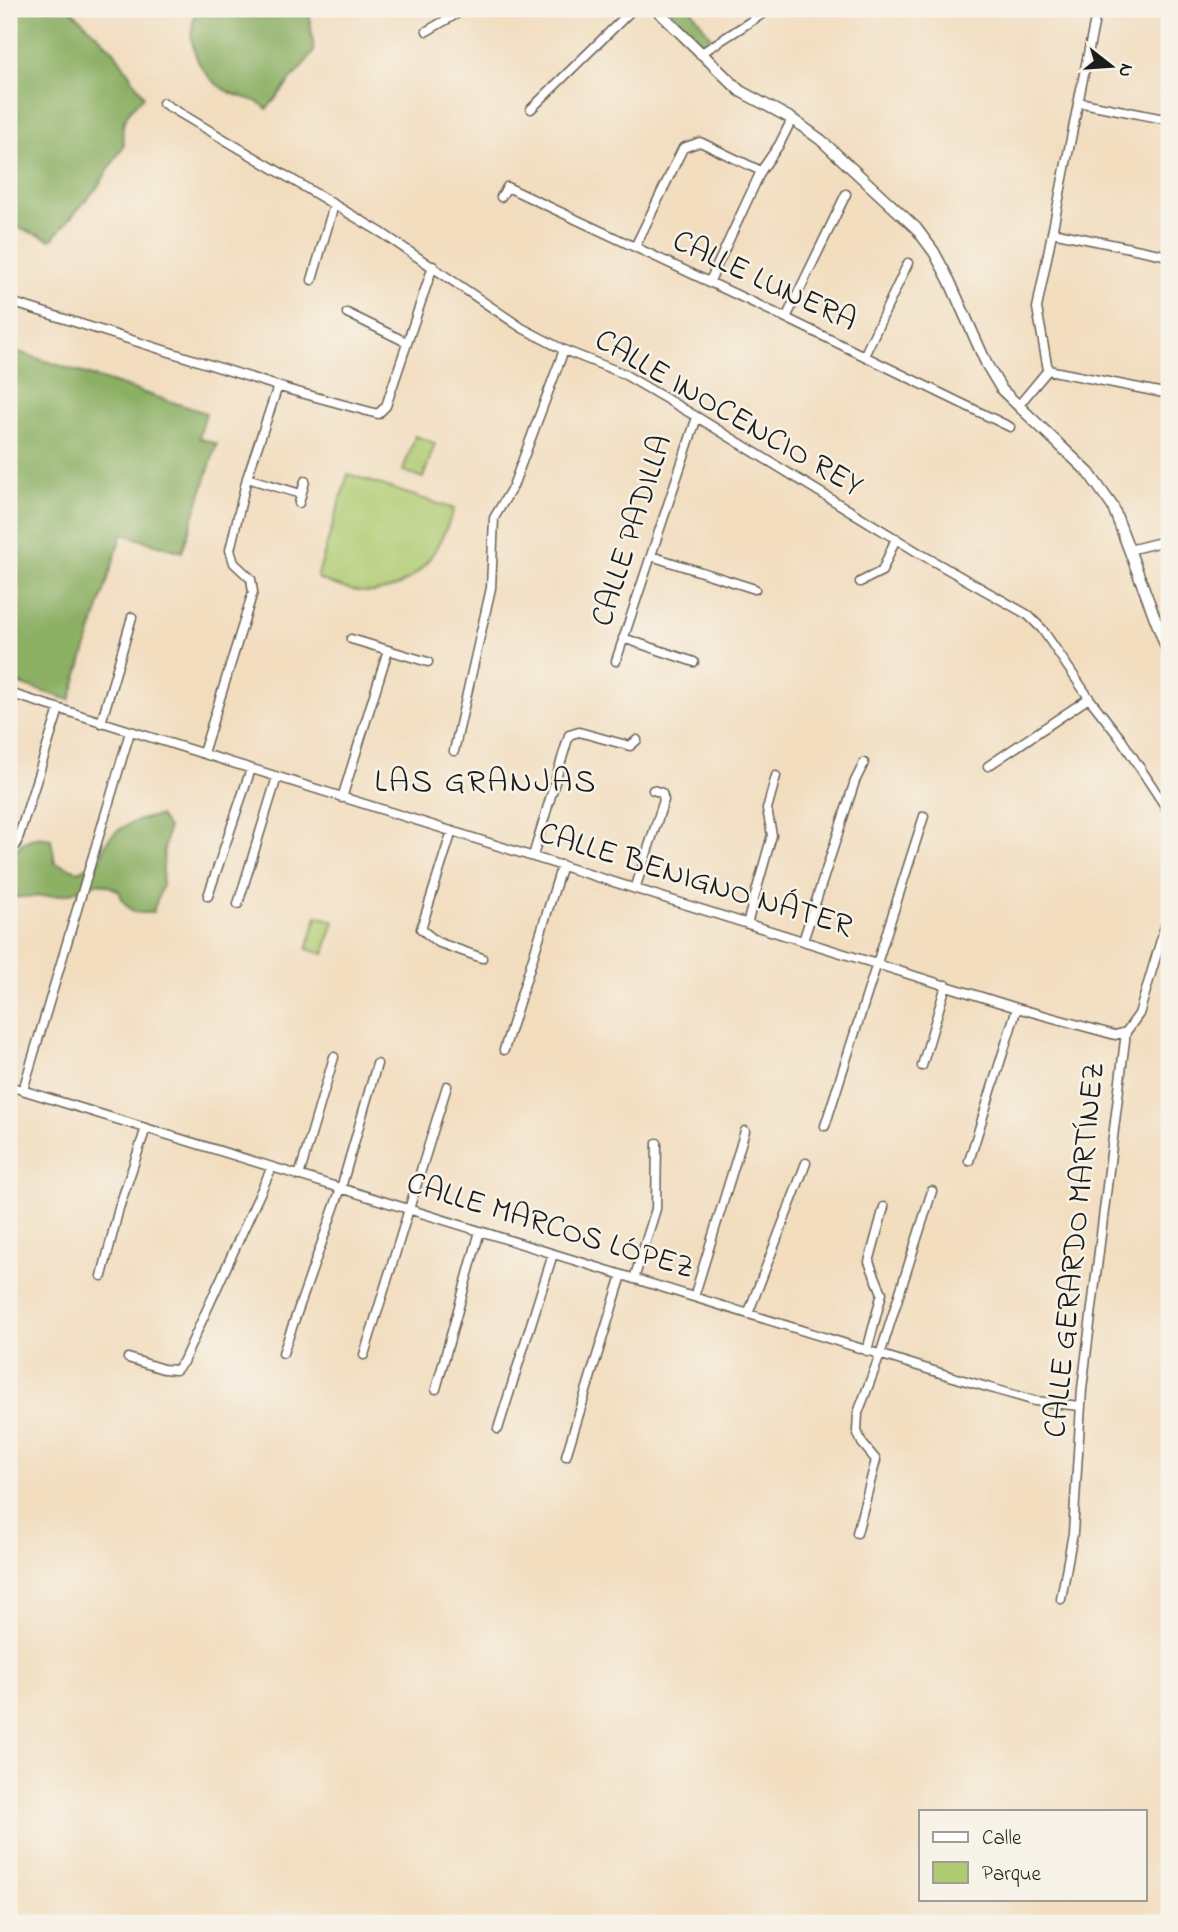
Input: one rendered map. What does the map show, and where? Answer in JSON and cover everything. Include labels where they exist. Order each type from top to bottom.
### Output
[{"type":"street","points":[[427,31],[465,9]]},
{"type":"street","points":[[531,108],[633,9]]},
{"type":"street","points":[[656,9],[740,91],[792,119],[847,163],[916,228],[934,252],[949,280],[987,365],[1002,390],[1089,473],[1114,508],[1169,655]]},
{"type":"street","points":[[700,54],[770,9]]},
{"type":"street","points":[[1018,406],[1048,370],[1037,308],[1097,9]]},
{"type":"street","points":[[1078,102],[1169,120]]},
{"type":"street","name":"CALLE INOCENCIO REY","points":[[163,103],[433,266],[522,328],[564,350],[622,373],[1028,615],[1042,629],[1088,698],[1121,739],[1169,812]]},
{"type":"street","points":[[709,282],[761,171],[779,145],[792,119]]},
{"type":"street","points":[[635,247],[683,148],[700,142],[761,171]]},
{"type":"street","name":"CALLE LUNERA","points":[[501,197],[507,187],[1010,427]]},
{"type":"street","points":[[786,318],[846,194]]},
{"type":"street","points":[[312,280],[334,205]]},
{"type":"street","points":[[1052,232],[1169,256]]},
{"type":"street","points":[[864,356],[908,263]]},
{"type":"street","points":[[11,302],[278,386],[378,414],[386,406],[433,266]]},
{"type":"street","points":[[347,313],[406,342]]},
{"type":"street","points":[[454,751],[491,588],[494,518],[513,485],[564,350]]},
{"type":"street","points":[[1048,370],[1169,394]]},
{"type":"street","points":[[202,753],[253,592],[251,579],[234,563],[230,550],[247,478],[278,386]]},
{"type":"street","name":"CALLE PADILLA","points":[[616,661],[697,416]]},
{"type":"street","points":[[247,478],[300,499],[305,481]]},
{"type":"street","points":[[860,582],[882,571],[896,538]]},
{"type":"street","points":[[1129,550],[1169,540]]},
{"type":"street","points":[[650,556],[755,589]]},
{"type":"street","points":[[101,723],[132,617]]},
{"type":"street","points":[[623,638],[694,662]]},
{"type":"street","points":[[351,639],[428,662]]},
{"type":"street","points":[[342,798],[388,650]]},
{"type":"street","name":"CALLE BENIGNO NÁTER","points":[[9,693],[1017,1007],[1115,1035],[1126,1032]]},
{"type":"street","points":[[988,766],[1088,698]]},
{"type":"street","points":[[16,845],[59,709]]},
{"type":"street","points":[[23,1090],[130,732]]},
{"type":"street","points":[[533,856],[569,735],[579,732],[630,746],[637,740]]},
{"type":"street","points":[[803,941],[855,780],[864,763]]},
{"type":"street","points":[[208,896],[251,769]]},
{"type":"street","points":[[747,924],[772,835],[767,809],[776,776]]},
{"type":"street","points":[[238,904],[276,777]]},
{"type":"street","points":[[635,889],[664,800],[662,793],[653,790]]},
{"type":"street","points":[[825,1126],[924,816]]},
{"type":"street","points":[[452,831],[421,929],[437,942],[482,958]]},
{"type":"street","points":[[504,1050],[562,865]]},
{"type":"street","name":"CALLE GERARDO MARTÍNEZ","points":[[1061,1599],[1073,1533],[1080,1406],[1126,1032],[1139,1014],[1169,913]]},
{"type":"street","points":[[922,1066],[946,985]]},
{"type":"street","points":[[969,1161],[1017,1007]]},
{"type":"street","points":[[299,1175],[334,1057]]},
{"type":"street","points":[[283,1353],[341,1188],[377,1064]]},
{"type":"street","name":"CALLE MARCOS LÓPEZ","points":[[9,1086],[880,1355],[1035,1401],[1080,1406]]},
{"type":"street","points":[[364,1355],[447,1086]]},
{"type":"street","points":[[102,1276],[111,1235],[146,1128]]},
{"type":"street","points":[[694,1297],[745,1131]]},
{"type":"street","points":[[634,1279],[656,1209],[657,1143]]},
{"type":"street","points":[[748,1314],[806,1163]]},
{"type":"street","points":[[128,1358],[176,1370],[183,1362],[272,1167]]},
{"type":"street","points":[[857,1533],[876,1460],[862,1443],[857,1431],[858,1413],[880,1355],[932,1191]]},
{"type":"street","points":[[867,1351],[883,1293],[869,1262],[884,1207]]},
{"type":"street","points":[[436,1389],[480,1231]]},
{"type":"street","points":[[498,1429],[553,1254]]},
{"type":"street","points":[[566,1456],[622,1275]]},
{"type":"green space","points":[[9,9],[70,9],[114,51],[144,96],[126,118],[123,129],[124,145],[97,188],[51,240],[9,224]]},
{"type":"green space","points":[[196,9],[309,9],[314,52],[267,109],[222,88],[204,71],[196,57],[192,41]]},
{"type":"green space","points":[[665,9],[691,9],[713,40],[703,48]]},
{"type":"green space","points":[[9,349],[206,413],[199,438],[217,444],[182,552],[122,534],[70,700],[9,681]]},
{"type":"green space","points":[[415,436],[435,443],[423,478],[403,471]]},
{"type":"green space","points":[[348,474],[454,509],[435,551],[426,563],[416,574],[391,589],[360,592],[317,578]]},
{"type":"green space","points":[[159,816],[168,828],[162,886],[153,912],[131,910],[119,891],[100,884],[88,885],[61,895],[16,897],[9,900],[9,857],[27,841],[51,839],[55,863],[78,871],[99,862],[105,845],[118,830]]},
{"type":"green space","points":[[317,916],[334,921],[324,954],[307,949]]},
{"type":"district","name":"LAS GRANJAS","points":[[486,783]]}]
